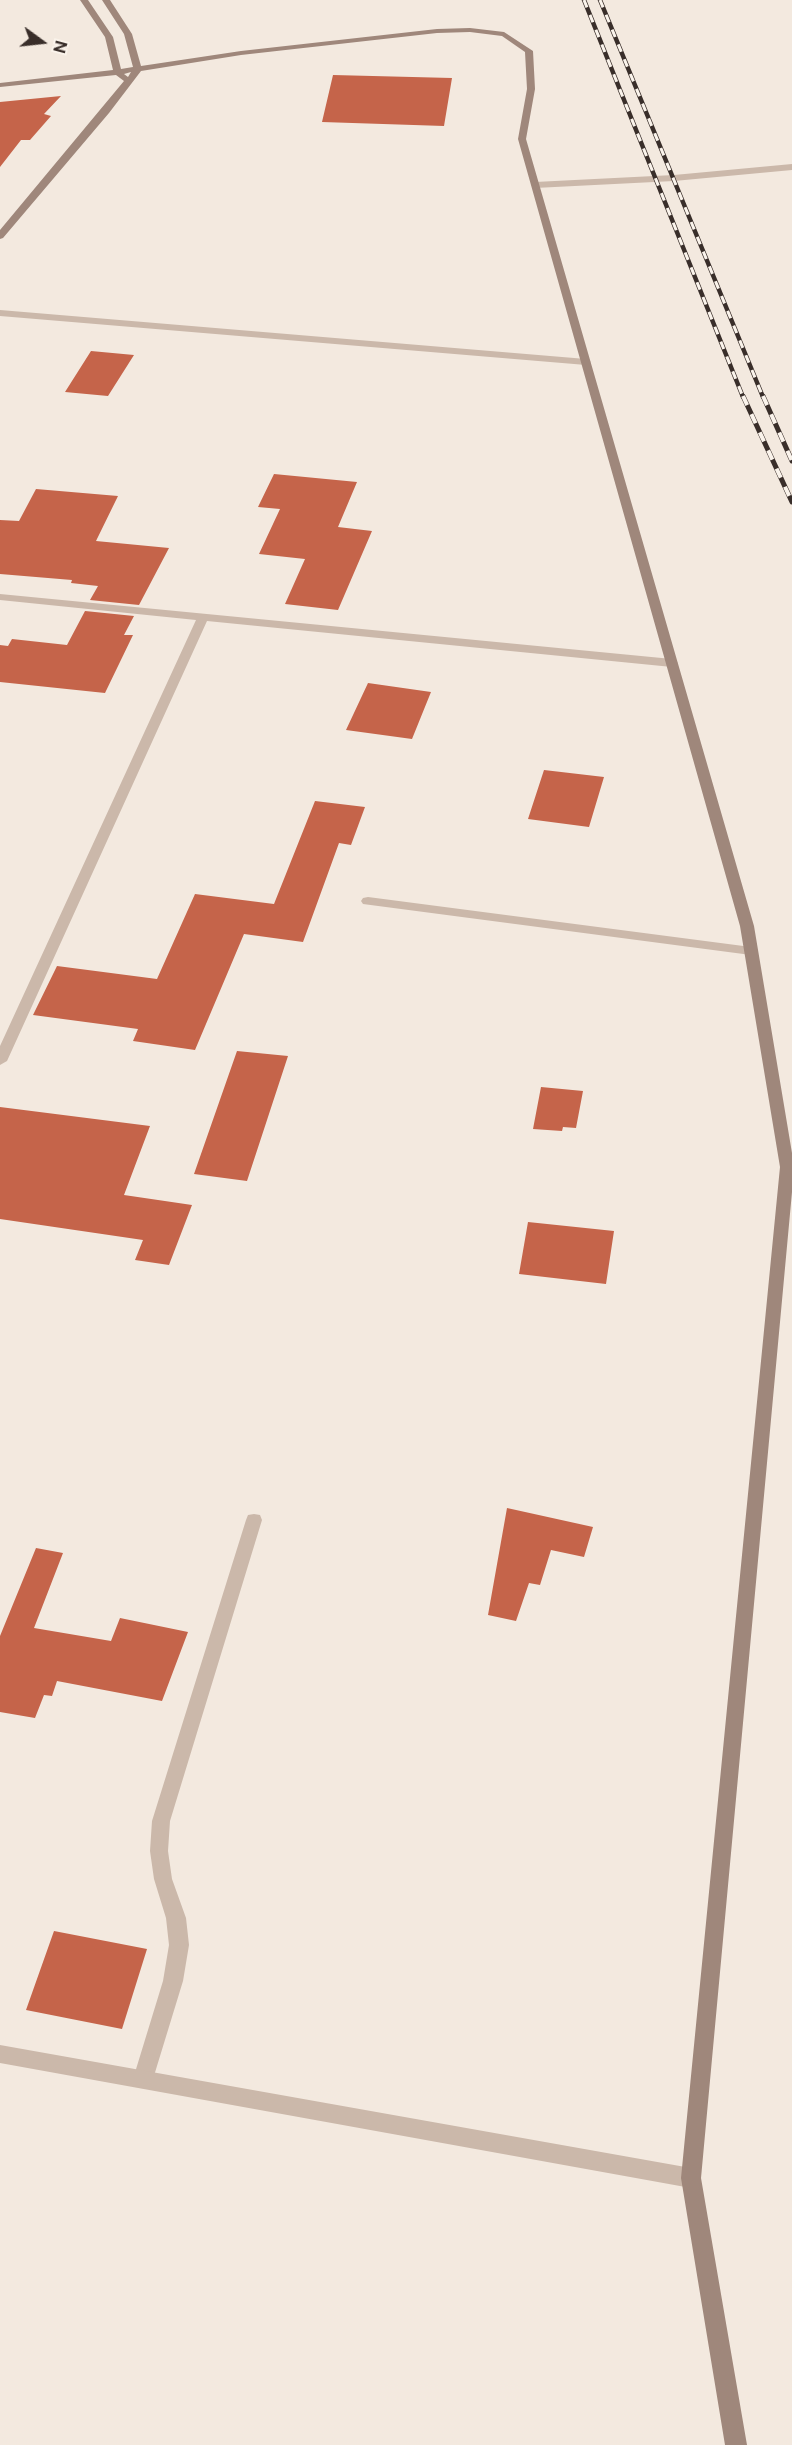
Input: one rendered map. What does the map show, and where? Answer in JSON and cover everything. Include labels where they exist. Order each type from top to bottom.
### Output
[{"type":"main road","points":[[84,0],[109,37],[118,72],[127,81]]},
{"type":"main road","points":[[106,0],[128,34],[138,69]]},
{"type":"main road","points":[[0,85],[118,72],[241,53],[437,31],[470,30],[504,34],[529,51],[531,89],[522,139],[747,926],[787,1167],[691,2178],[736,2445]]},
{"type":"main road","points":[[0,237],[106,111],[138,69]]},
{"type":"street","points":[[535,185],[674,178],[792,167]]},
{"type":"street","points":[[0,313],[586,362]]},
{"type":"street","points":[[0,597],[672,663]]},
{"type":"street","points":[[0,1061],[204,617]]},
{"type":"street","points":[[368,901],[751,951]]},
{"type":"street","points":[[143,2079],[172,1981],[179,1945],[176,1918],[163,1879],[159,1851],[161,1821],[254,1520]]},
{"type":"street","points":[[0,2054],[691,2178]]},
{"type":"building","points":[[333,75],[452,78],[444,126],[322,122]]},
{"type":"building","points":[[61,96],[44,114],[51,116],[30,140],[21,140],[0,167],[0,102]]},
{"type":"building","points":[[91,351],[134,355],[108,396],[65,392]]},
{"type":"building","points":[[274,474],[357,482],[338,527],[372,531],[338,610],[285,604],[305,559],[259,554],[280,509],[258,507]]},
{"type":"building","points":[[36,489],[118,496],[96,541],[169,548],[139,605],[90,600],[98,586],[71,583],[72,580],[0,574],[0,520],[19,521]]},
{"type":"building","points":[[85,611],[134,616],[124,635],[133,635],[105,693],[0,682],[0,645],[8,646],[12,639],[67,645]]},
{"type":"building","points":[[368,683],[431,692],[412,739],[346,730]]},
{"type":"building","points":[[544,770],[604,777],[589,827],[528,819]]},
{"type":"building","points":[[315,801],[365,807],[351,845],[339,843],[303,942],[244,934],[195,1050],[133,1041],[138,1029],[33,1015],[57,966],[157,979],[195,894],[274,904]]},
{"type":"building","points":[[237,1051],[288,1056],[247,1181],[194,1174]]},
{"type":"building","points":[[541,1087],[583,1091],[576,1128],[563,1127],[562,1131],[533,1129]]},
{"type":"building","points":[[0,1107],[150,1126],[124,1195],[192,1205],[169,1265],[135,1260],[143,1240],[0,1219]]},
{"type":"building","points":[[528,1222],[614,1231],[606,1284],[519,1274]]},
{"type":"building","points":[[507,1508],[593,1527],[584,1557],[551,1550],[540,1585],[529,1583],[516,1621],[488,1615]]},
{"type":"building","points":[[36,1548],[63,1553],[34,1628],[111,1641],[120,1618],[188,1632],[162,1701],[57,1681],[52,1696],[44,1695],[35,1718],[0,1712],[0,1636]]},
{"type":"building","points":[[54,1931],[147,1949],[122,2029],[26,2010]]},
{"type":"railway","points":[[584,0],[743,397]]},
{"type":"railway","points":[[600,0],[763,397]]},
{"type":"railway","points":[[743,396],[792,502]]},
{"type":"railway","points":[[763,396],[792,461]]}]
